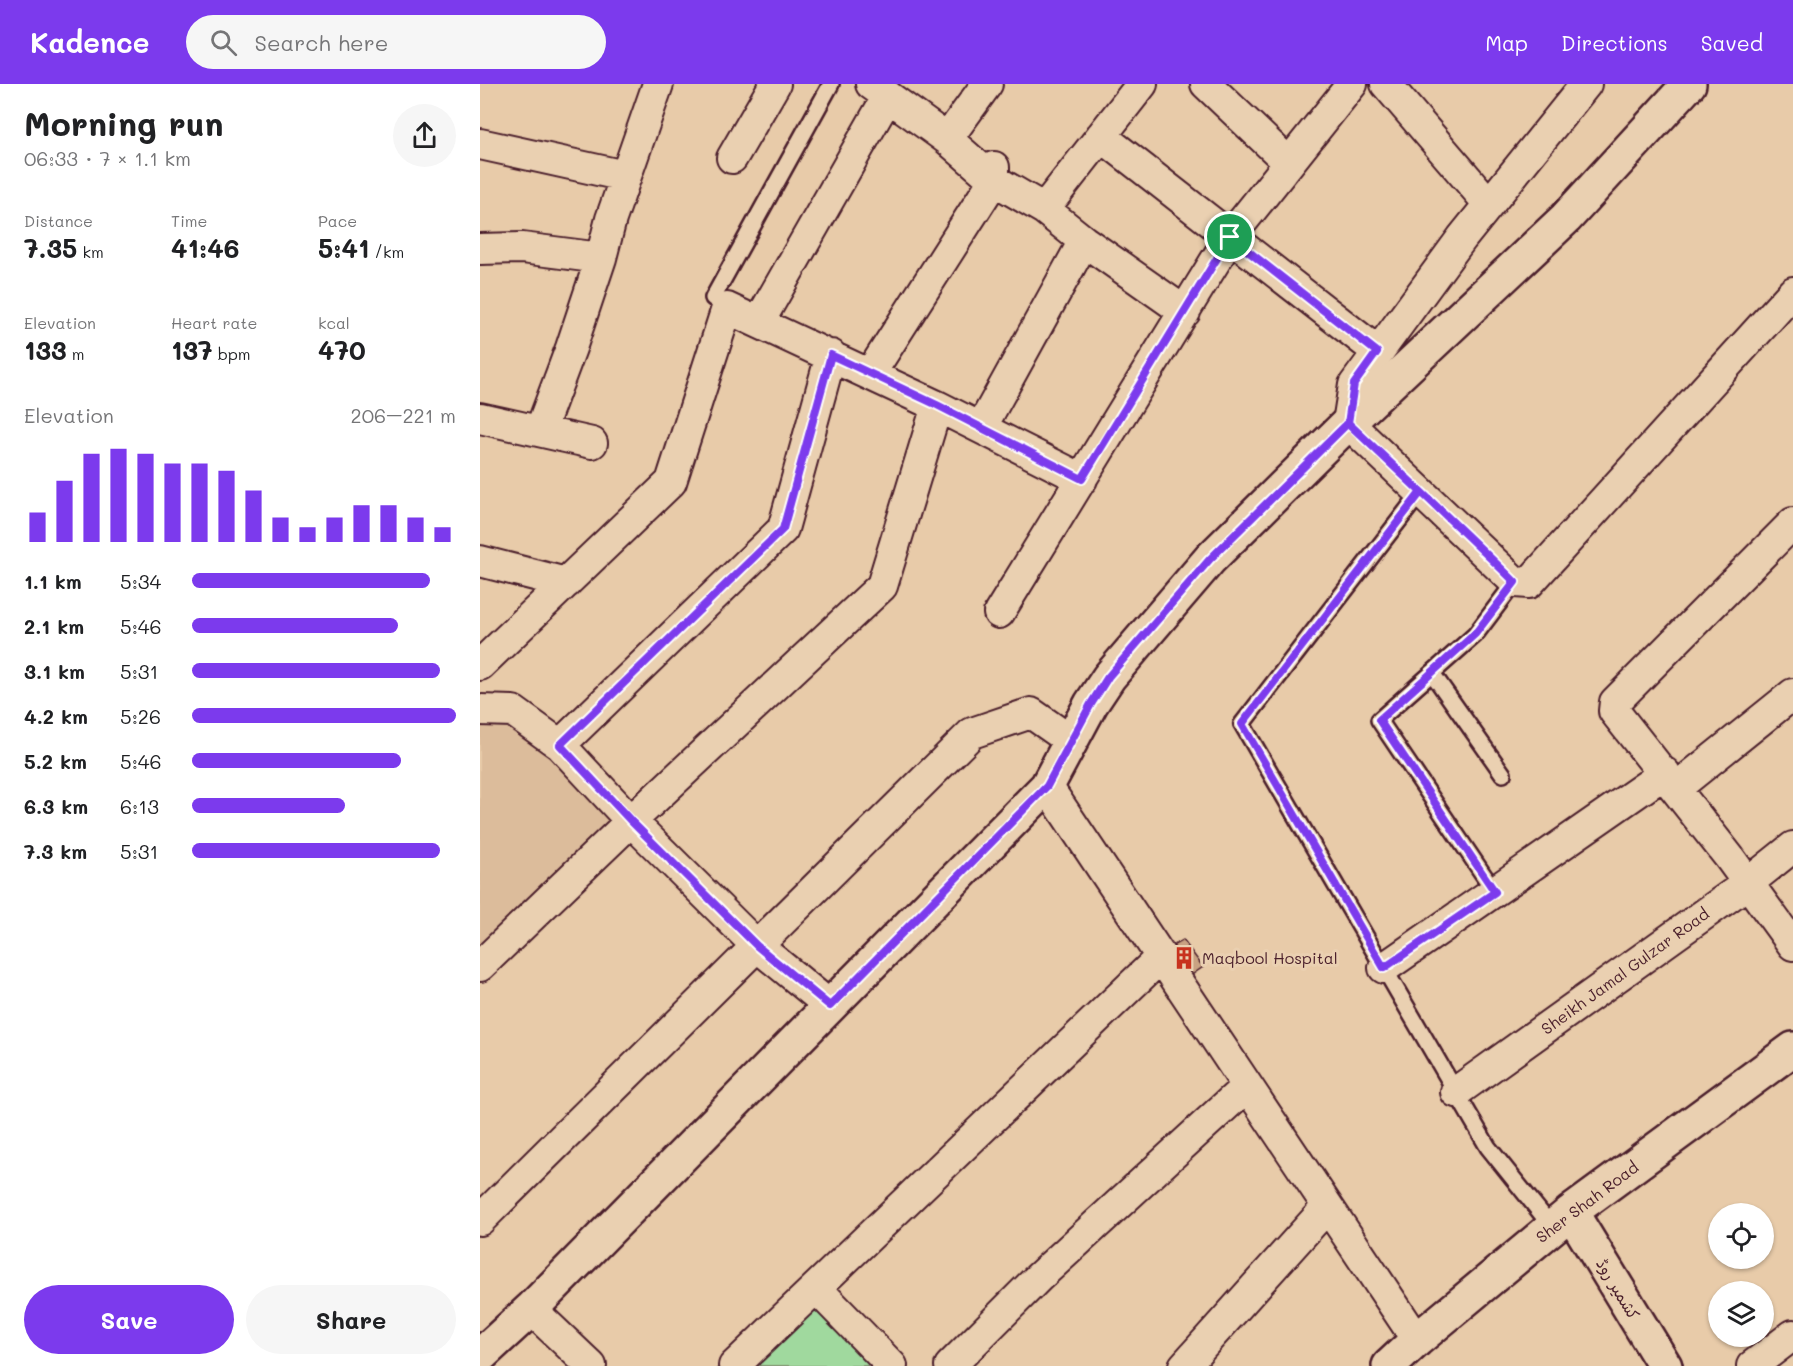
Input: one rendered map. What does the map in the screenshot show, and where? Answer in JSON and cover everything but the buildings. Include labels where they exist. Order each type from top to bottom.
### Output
[{"type":"street","points":[[540,431],[571,348],[601,258],[611,219],[657,84]]},
{"type":"street","points":[[732,159],[775,84]]},
{"type":"street","points":[[947,139],[987,84]]},
{"type":"street","points":[[1044,209],[1142,84]]},
{"type":"street","points":[[1206,84],[1289,164]]},
{"type":"street","points":[[999,612],[1230,237],[1352,84]]},
{"type":"street","points":[[1386,84],[1489,204]]},
{"type":"street","points":[[1348,423],[1354,384],[1462,238],[1586,84]]},
{"type":"street","points":[[480,1356],[531,1309],[1047,786],[1108,677],[1210,559],[1348,423],[1566,218],[1689,84]]},
{"type":"street","points":[[759,322],[880,90],[1044,209],[1084,241],[1185,312]]},
{"type":"street","points":[[1101,136],[1377,352]]},
{"type":"street","points":[[480,144],[626,176]]},
{"type":"street","points":[[870,374],[994,173]]},
{"type":"street","points":[[981,428],[1084,241]]},
{"type":"street","points":[[480,249],[522,248],[601,258]]},
{"type":"street","points":[[1348,423],[1515,582],[1529,583],[1793,292]]},
{"type":"street","points":[[480,665],[671,482],[727,308],[937,405],[1082,479]]},
{"type":"street","points":[[560,745],[783,529],[831,355]]},
{"type":"street","points":[[480,966],[882,586],[937,405]]},
{"type":"street","points":[[480,418],[592,443]]},
{"type":"street","points":[[1793,523],[1615,702],[1614,711],[1671,781],[1793,945]]},
{"type":"street","points":[[480,561],[566,583]]},
{"type":"street","points":[[1384,968],[1495,892],[1671,781],[1793,694]]},
{"type":"street","points":[[480,710],[513,711],[560,745],[631,821],[757,946],[830,1006]]},
{"type":"street","points":[[480,1220],[972,733],[1031,712],[1071,741]]},
{"type":"street","points":[[1047,786],[1417,1340]]},
{"type":"street","name":"Sheikh Jamal Gulzar Road","points":[[1456,1092],[1748,883],[1793,847]]},
{"type":"street","points":[[734,1366],[1161,957]]},
{"type":"street","name":"Sher Shah Road","points":[[1389,1366],[1417,1340],[1562,1220],[1793,1049]]},
{"type":"street","points":[[950,1366],[1039,1277],[1246,1087]]},
{"type":"street","points":[[1184,1366],[1327,1207]]},
{"type":"street","name":"کشمیر روڈ","points":[[1562,1220],[1660,1364]]},
{"type":"street","points":[[816,1287],[892,1366]]},
{"type":"street","points":[[531,1309],[591,1366]]},
{"type":"street","points":[[1752,1366],[1793,1335]]},
{"type":"lane","points":[[727,308],[713,298],[831,84]]},
{"type":"lane","points":[[1421,492],[1242,724],[1488,1147],[1562,1220]]},
{"type":"lane","points":[[1495,892],[1379,720],[1475,634],[1515,582]]},
{"type":"lane","points":[[1432,673],[1503,774]]},
{"type":"shaded area","points":[[515,708],[628,824],[480,968],[480,709]]},
{"type":"green space","points":[[816,1288],[892,1366],[734,1366]]},
{"type":"place","name":"Maqbool Hospital","points":[[1184,958]]},
{"type":"route","points":[[1230,237],[1082,479],[937,405],[831,355],[783,529],[560,745],[631,821],[757,946],[830,1006],[1047,786],[1108,677],[1210,559],[1348,423],[1384,457],[1468,537],[1515,582],[1475,634],[1379,720],[1495,892],[1384,968],[1242,724],[1421,492],[1348,423],[1354,384],[1377,352],[1230,237]]}]
